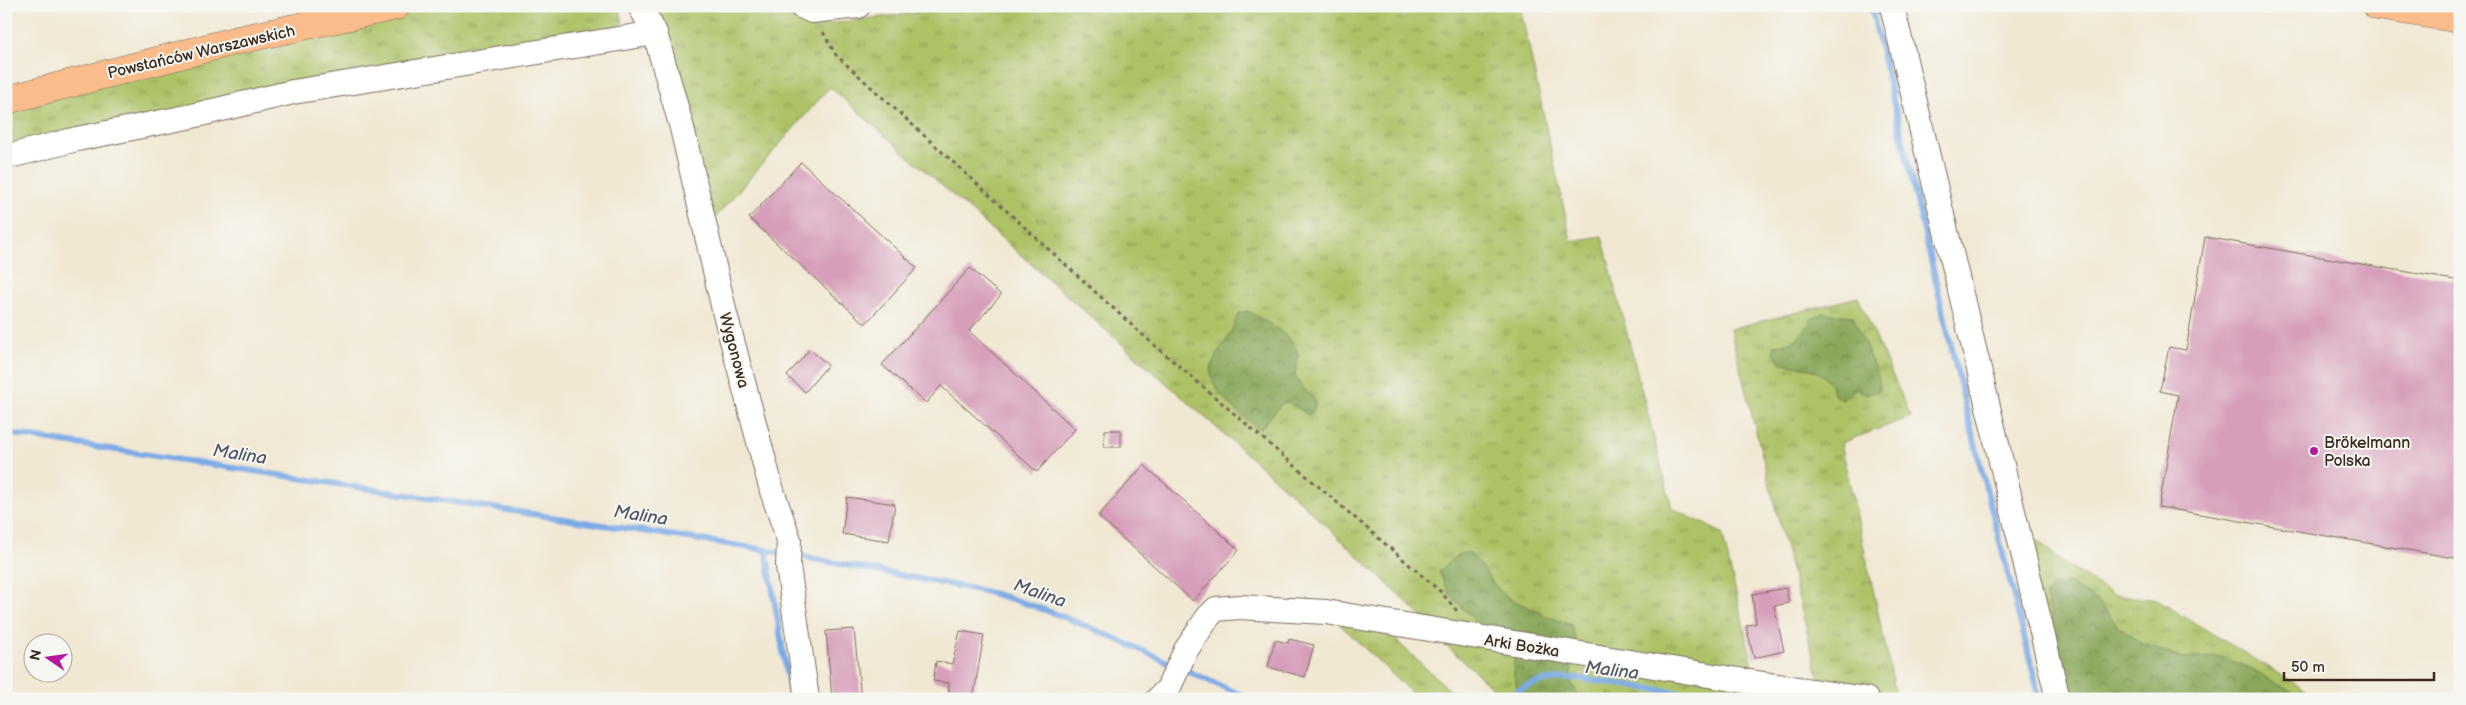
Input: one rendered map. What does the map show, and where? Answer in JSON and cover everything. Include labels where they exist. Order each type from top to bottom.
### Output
[{"type":"main road","name":"Powstańców Warszawskich","points":[[6,100],[234,41],[396,6]]},
{"type":"main road","points":[[2377,6],[2460,19]]},
{"type":"street","name":"Wygonowa","points":[[640,6],[655,34],[682,128],[725,314],[772,491],[789,540],[788,566],[807,699]]},
{"type":"street","points":[[806,8],[858,6]]},
{"type":"street","points":[[1892,6],[2058,699]]},
{"type":"street","points":[[6,157],[77,139],[192,116],[293,92],[655,34]]},
{"type":"street","name":"Arki Bożka","points":[[1163,694],[1186,650],[1208,617],[1216,609],[1239,607],[1326,612],[1866,699]]},
{"type":"path","points":[[806,8],[836,55],[1137,330],[1440,592],[1482,638]]},
{"type":"green space","points":[[396,6],[619,6],[623,23],[606,31],[6,157],[6,100]]},
{"type":"green space","points":[[651,6],[777,6],[788,17],[818,25],[971,6],[1520,6],[1571,241],[1602,236],[1672,508],[1722,533],[1757,683],[1820,683],[1730,329],[1858,297],[1911,417],[1841,443],[1897,699],[1505,699],[1438,638],[1421,616],[1301,502],[830,87],[713,220]]},
{"type":"green space","points":[[1247,311],[1277,329],[1292,342],[1298,355],[1295,372],[1296,379],[1316,402],[1313,412],[1308,415],[1292,404],[1283,402],[1260,429],[1230,405],[1217,388],[1212,380],[1211,372],[1214,361],[1230,334],[1239,313]]},
{"type":"green space","points":[[1823,313],[1853,316],[1879,379],[1880,390],[1868,394],[1855,389],[1842,400],[1835,396],[1832,386],[1821,374],[1814,370],[1780,362],[1774,352],[1774,346],[1794,341],[1806,330],[1810,320]]},
{"type":"green space","points":[[2038,541],[2068,566],[2112,594],[2157,600],[2320,699],[2058,699],[2021,544]]},
{"type":"green space","points":[[1468,552],[1482,566],[1491,581],[1506,597],[1571,625],[1578,649],[1569,678],[1580,699],[1521,699],[1514,676],[1514,658],[1505,642],[1482,629],[1449,593],[1439,572],[1457,555]]},
{"type":"green space","points":[[2069,583],[2098,601],[2118,626],[2141,643],[2183,659],[2220,657],[2241,664],[2305,699],[2074,699],[2066,680],[2046,596],[2051,586]]},
{"type":"green space","points":[[1333,618],[1384,629],[1459,699],[1418,699]]},
{"type":"building","points":[[801,162],[917,268],[865,324],[749,218]]},
{"type":"building","name":"Brökelmann Polska","points":[[2205,237],[2460,281],[2460,559],[2159,507],[2178,395],[2160,391],[2169,347],[2186,350]]},
{"type":"building","points":[[970,268],[1001,295],[969,331],[1075,429],[1037,472],[941,386],[926,403],[882,365]]},
{"type":"building","points":[[810,349],[828,365],[805,392],[787,376]]},
{"type":"building","points":[[1105,430],[1121,430],[1121,447],[1104,447]]},
{"type":"building","points":[[1144,465],[1239,550],[1193,601],[1098,516]]},
{"type":"building","points":[[847,497],[895,504],[889,541],[842,534]]},
{"type":"building","points":[[1786,588],[1789,603],[1774,606],[1784,651],[1754,658],[1746,626],[1756,623],[1752,594]]},
{"type":"building","points":[[854,629],[861,699],[832,699],[826,631]]},
{"type":"building","points":[[960,631],[984,635],[973,699],[948,699],[949,683],[933,681],[936,661],[952,664]]},
{"type":"building","points":[[1289,639],[1314,645],[1305,677],[1268,667],[1275,640],[1288,643]]},
{"type":"waterway","points":[[1871,6],[1966,409],[2040,699]]},
{"type":"waterway","name":"Malina","points":[[6,433],[766,550],[979,590],[1015,600],[1084,625],[1251,699]]},
{"type":"waterway","points":[[766,550],[791,699]]},
{"type":"waterway","name":"Malina","points":[[1505,699],[1513,693],[1539,682],[1577,678],[1721,699]]},
{"type":"place","name":"Brökelmann Polska","points":[[2314,451]]}]
